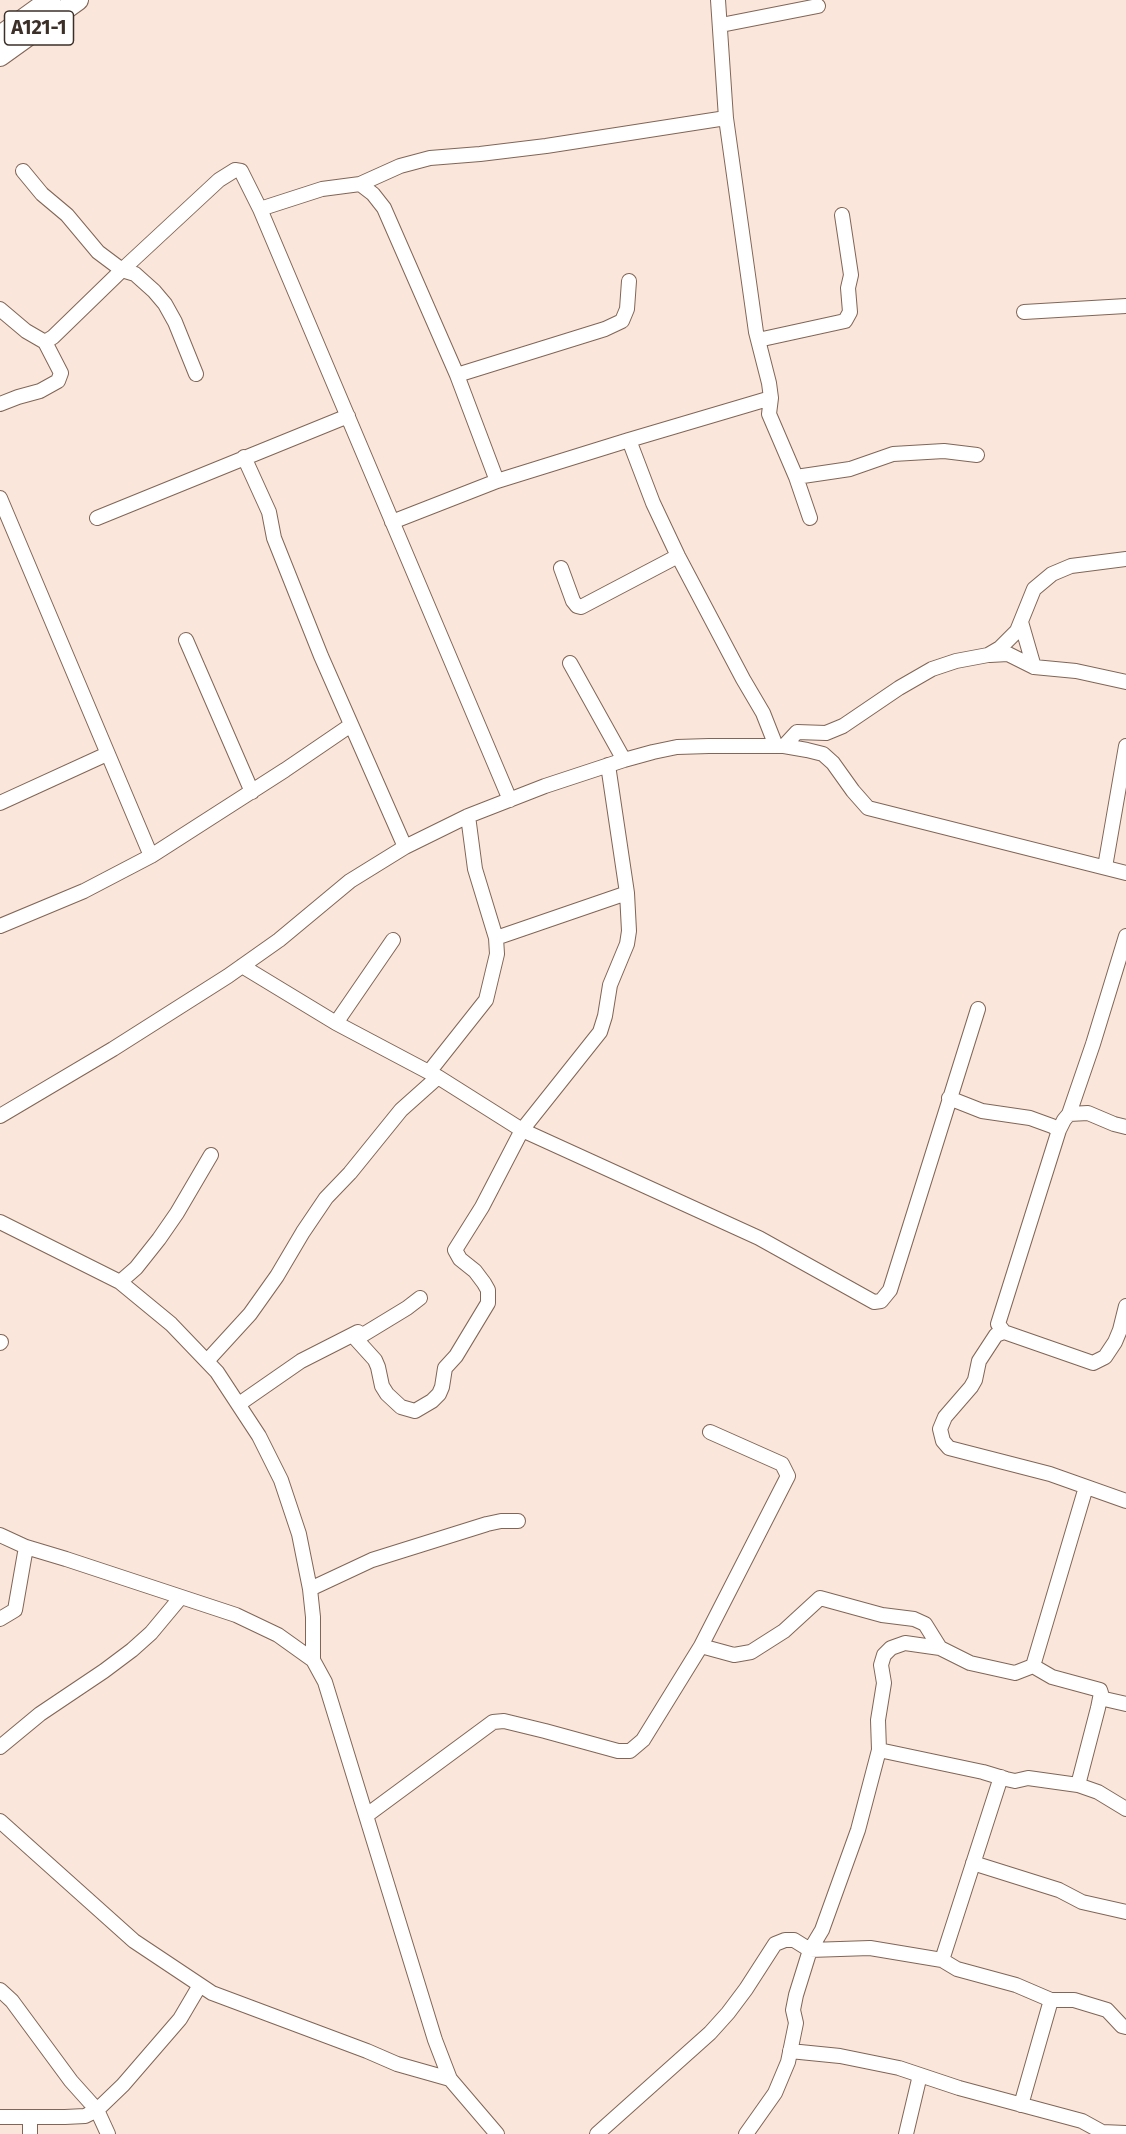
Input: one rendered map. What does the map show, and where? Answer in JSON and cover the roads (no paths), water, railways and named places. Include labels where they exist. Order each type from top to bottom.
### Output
[{"type":"highway","name":"A121-1","points":[[0,36],[50,0]]},
{"type":"highway","name":"A121-1","points":[[0,56],[78,0]]},
{"type":"street","points":[[718,0],[726,118],[758,340],[771,398],[769,414],[796,477],[810,518]]},
{"type":"street","points":[[721,25],[818,6]]},
{"type":"street","points":[[260,209],[322,189],[360,184],[400,166],[430,158],[535,147],[726,118]]},
{"type":"street","points":[[45,342],[52,338],[219,180],[234,170],[241,171],[260,209],[510,800]]},
{"type":"street","points":[[23,171],[42,194],[67,215],[98,252],[122,270],[135,274],[165,304],[175,322],[196,374]]},
{"type":"street","points":[[360,184],[384,208],[457,375],[497,480]]},
{"type":"street","points":[[758,340],[845,321],[850,312],[848,288],[851,275],[842,215]]},
{"type":"street","points":[[457,375],[605,329],[622,321],[627,309],[629,281]]},
{"type":"street","points":[[1024,312],[1126,306]]},
{"type":"street","points":[[0,309],[26,331],[45,342],[61,373],[58,381],[40,392],[0,404]]},
{"type":"street","points":[[392,522],[497,480],[771,398]]},
{"type":"street","points":[[97,519],[348,416]]},
{"type":"street","points":[[629,440],[653,503],[678,556],[780,746]]},
{"type":"street","points":[[796,477],[850,469],[893,454],[944,451],[977,455]]},
{"type":"street","points":[[244,458],[269,512],[274,538],[351,725],[405,847]]},
{"type":"street","points":[[0,498],[151,856]]},
{"type":"street","points":[[561,568],[573,601],[581,607],[678,556]]},
{"type":"street","points":[[988,655],[1010,640],[1021,622],[1034,589],[1052,574],[1071,566],[1126,559]]},
{"type":"street","points":[[1021,622],[1034,667]]},
{"type":"street","points":[[186,640],[252,792]]},
{"type":"street","points":[[780,746],[797,732],[826,733],[843,726],[932,669],[956,661],[988,655],[1008,654],[1034,667],[1076,671],[1126,682]]},
{"type":"street","points":[[570,663],[624,760]]},
{"type":"street","points":[[0,926],[84,891],[151,856],[252,792],[351,725]]},
{"type":"street","points":[[0,1116],[113,1049],[242,966],[279,940],[350,881],[405,847],[468,816],[510,800],[608,765],[677,747],[780,746],[824,754],[868,808],[1126,873]]},
{"type":"street","points":[[1105,867],[1126,746]]},
{"type":"street","points":[[1,801],[107,754]]},
{"type":"street","points":[[356,1339],[375,1360],[382,1386],[401,1407],[416,1411],[439,1394],[445,1368],[459,1352],[484,1311],[489,1299],[488,1290],[481,1278],[460,1259],[455,1250],[482,1207],[522,1130],[600,1032],[610,985],[627,944],[629,931],[627,893],[608,765]]},
{"type":"street","points":[[207,1361],[250,1314],[326,1198],[433,1075],[486,1000],[497,954],[496,938],[475,869],[468,816]]},
{"type":"street","points":[[496,938],[627,893]]},
{"type":"street","points":[[1126,936],[1094,1044],[1069,1114],[1059,1130],[1000,1311],[998,1324],[1004,1332],[1093,1363],[1105,1357],[1115,1342],[1126,1306]]},
{"type":"street","points":[[336,1023],[393,940]]},
{"type":"street","points":[[242,966],[336,1023],[433,1075],[522,1130],[759,1238],[874,1302],[881,1301],[890,1290],[978,1009]]},
{"type":"street","points":[[949,1098],[982,1111],[1030,1118],[1059,1130]]},
{"type":"street","points":[[1069,1114],[1088,1113],[1126,1127]]},
{"type":"street","points":[[120,1282],[136,1268],[159,1239],[211,1155]]},
{"type":"street","points":[[0,1222],[120,1282],[171,1324],[207,1361],[239,1404],[271,1459],[291,1504],[310,1589],[313,1617],[313,1660]]},
{"type":"street","points":[[356,1339],[420,1298]]},
{"type":"street","points":[[239,1404],[301,1361],[358,1332],[356,1339]]},
{"type":"street","points":[[1004,1332],[996,1335],[979,1360],[975,1380],[971,1387],[945,1418],[940,1429],[943,1441],[949,1448],[1050,1474],[1126,1501]]},
{"type":"street","points":[[367,1815],[482,1730],[498,1721],[546,1731],[618,1751],[630,1751],[643,1740],[701,1646],[788,1476],[782,1464],[710,1432]]},
{"type":"street","points":[[746,2134],[775,2093],[788,2062],[795,2023],[796,1995],[810,1950],[822,1930],[858,1830],[879,1750],[878,1720],[883,1694],[881,1665],[884,1655],[891,1648],[905,1643],[940,1648],[970,1663],[1015,1674],[1033,1666],[1086,1487]]},
{"type":"street","points":[[310,1589],[372,1560],[487,1524],[518,1521]]},
{"type":"street","points":[[0,1535],[26,1547],[236,1615],[278,1635],[313,1660],[325,1682],[367,1815],[415,1981],[450,2079],[497,2134]]},
{"type":"street","points":[[0,1619],[15,1610],[26,1547]]},
{"type":"street","points":[[0,1747],[40,1714],[132,1650],[151,1633],[181,1597]]},
{"type":"street","points":[[701,1646],[734,1655],[752,1652],[784,1630],[820,1598],[882,1616],[914,1619],[925,1624],[940,1648]]},
{"type":"street","points":[[1033,1666],[1052,1677],[1100,1690],[1101,1698],[1078,1785]]},
{"type":"street","points":[[1101,1698],[1126,1704]]},
{"type":"street","points":[[879,1750],[1015,1780],[1028,1778],[1078,1785],[1098,1792],[1126,1809]]},
{"type":"street","points":[[942,1960],[1001,1777]]},
{"type":"street","points":[[0,1821],[134,1941],[212,1993],[397,2064],[450,2079]]},
{"type":"street","points":[[973,1863],[1059,1890],[1082,1902],[1126,1912]]},
{"type":"street","points":[[597,2134],[722,2020],[746,1989],[775,1944],[785,1940],[794,1940],[810,1950],[870,1948],[942,1960],[957,1969],[1016,1985],[1051,2000],[1074,2000],[1107,2010],[1122,2026],[1126,2027]]},
{"type":"street","points":[[0,2117],[85,2115],[97,2110],[123,2085],[180,2019],[200,1985]]},
{"type":"street","points":[[0,1990],[17,2008],[71,2081],[97,2110],[108,2134]]},
{"type":"street","points":[[1021,2104],[1051,2000]]},
{"type":"street","points":[[790,2051],[876,2062],[1082,2121],[1102,2133],[1126,2133]]},
{"type":"street","points":[[906,2134],[920,2075]]},
{"type":"street","points":[[30,2118],[30,2134]]}]
